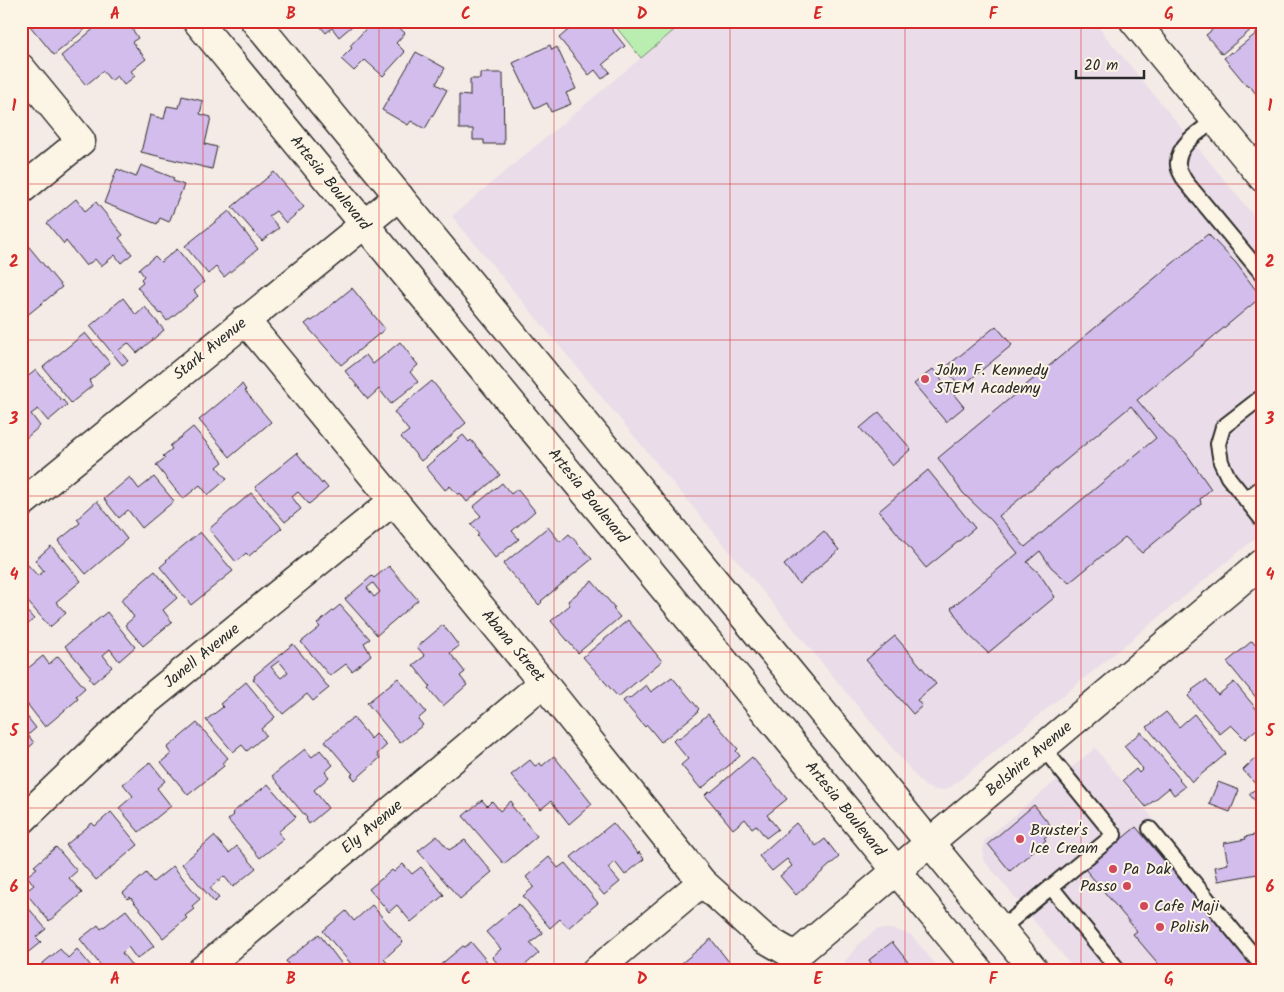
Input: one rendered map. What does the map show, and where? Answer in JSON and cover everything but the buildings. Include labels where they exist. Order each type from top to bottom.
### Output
[{"type":"street","name":"Artesia Boulevard","points":[[197,21],[979,971]]},
{"type":"street","points":[[255,21],[1035,971]]},
{"type":"street","points":[[1134,21],[1263,178]]},
{"type":"street","points":[[21,68],[81,141],[21,190]]},
{"type":"street","name":"Stark Avenue","points":[[21,504],[399,196]]},
{"type":"street","name":"Abana Street","points":[[245,320],[543,683],[702,882],[764,938],[795,956]]},
{"type":"street","name":"Janell Avenue","points":[[21,821],[142,705],[393,501]]},
{"type":"street","name":"Belshire Avenue","points":[[795,956],[1263,562]]},
{"type":"street","name":"Ely Avenue","points":[[201,971],[543,683]]},
{"type":"street","points":[[596,971],[702,882]]},
{"type":"lane","points":[[1215,120],[1188,141],[1181,151],[1178,162],[1180,172],[1184,181],[1263,275]]},
{"type":"lane","points":[[1263,396],[1223,427],[1218,444],[1221,462],[1228,476],[1263,521]]},
{"type":"lane","points":[[1246,500],[1263,486]]},
{"type":"lane","points":[[1001,929],[1114,835],[1042,748]]},
{"type":"lane","points":[[1150,829],[1263,967]]},
{"type":"lane","points":[[1051,887],[1119,971]]},
{"type":"shaded area","name":"John F. Kennedy STEM Academy","points":[[685,21],[1093,21],[1263,227],[1263,532],[952,786],[943,790],[934,790],[925,786],[919,780],[452,216]]},
{"type":"shaded area","points":[[1095,748],[1263,954],[1263,971],[1076,971],[983,859],[984,841]]},
{"type":"shaded area","points":[[877,929],[892,929],[911,935],[941,971],[837,971],[859,944]]},
{"type":"green space","points":[[611,21],[685,21],[641,58]]},
{"type":"place","name":"John F. Kennedy STEM Academy","points":[[925,379]]},
{"type":"place","name":"Bruster's Ice Cream","points":[[1020,839]]},
{"type":"place","name":"Pa Dak","points":[[1113,869]]},
{"type":"place","name":"Passo","points":[[1127,886]]},
{"type":"place","name":"Cafe Maji","points":[[1144,906]]},
{"type":"place","name":"Polish","points":[[1160,927]]}]
